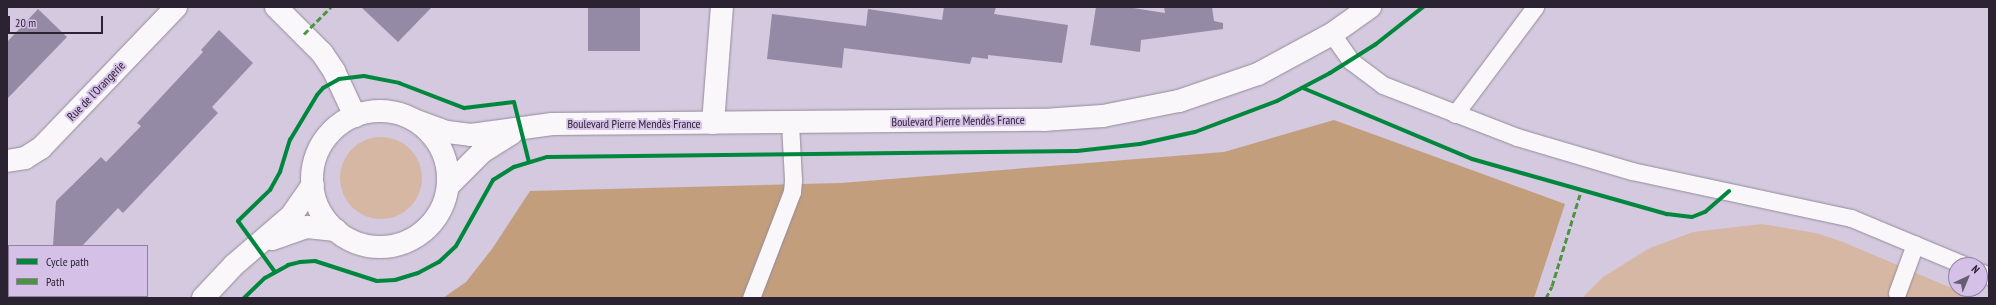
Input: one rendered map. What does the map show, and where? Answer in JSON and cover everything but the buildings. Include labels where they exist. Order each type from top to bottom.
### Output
[{"type":"street","name":"Rue de l'Orangerie","points":[[7,161],[25,158],[41,148],[176,7]]},
{"type":"street","points":[[276,7],[322,53],[334,71],[355,116]]},
{"type":"street","points":[[713,123],[722,7]]},
{"type":"street","name":"Boulevard Pierre Mendès France","points":[[414,120],[447,132],[464,134],[552,124],[1044,120],[1128,112],[1179,101],[1232,84],[1264,71],[1332,34],[1370,7]]},
{"type":"street","points":[[385,112],[414,120],[432,136],[442,151],[447,168],[448,186],[444,203],[436,219],[419,235],[403,243],[373,247],[351,240],[336,230],[321,212],[313,185],[314,168],[321,146],[336,128],[355,116],[385,112]]},
{"type":"street","name":"Boulevard Pierre Mendès France","points":[[448,186],[482,152],[521,128]]},
{"type":"street","points":[[203,298],[257,246],[291,216],[313,185]]},
{"type":"street","points":[[257,246],[307,227],[336,230]]},
{"type":"lane","points":[[1455,114],[1535,7]]},
{"type":"lane","points":[[1332,34],[1351,61],[1372,79],[1455,114],[1517,137],[1610,165],[1851,218],[1948,258]]},
{"type":"lane","points":[[751,298],[792,192],[793,180],[790,122]]},
{"type":"lane","points":[[1897,293],[1915,244]]},
{"type":"shaded area","points":[[1334,120],[1565,204],[1534,298],[443,298],[466,282],[492,249],[530,191],[841,183],[1224,152]]},
{"type":"shaded area","points":[[373,137],[389,137],[404,144],[415,155],[422,170],[422,186],[419,194],[410,207],[397,216],[389,219],[373,219],[358,212],[347,201],[340,186],[340,170],[347,155],[358,144]]},
{"type":"shaded area","points":[[1762,224],[1816,233],[1843,242],[1948,287],[1948,297],[1975,298],[1582,298],[1603,277],[1650,248],[1693,232]]},
{"type":"marked path","points":[[304,34],[331,7]]},
{"type":"marked path","points":[[1546,298],[1552,286],[1581,191]]},
{"type":"cycle path","points":[[244,298],[265,278],[288,265],[300,262],[315,261],[377,281],[395,280],[418,273],[439,262],[456,246],[493,180],[514,167],[547,157],[1077,151],[1140,144],[1195,132],[1277,101],[1330,73],[1376,44],[1423,7]]},
{"type":"cycle path","points":[[275,272],[238,221],[270,190],[280,172],[290,140],[317,95],[323,88],[339,79],[364,76],[399,83],[464,108],[514,102],[529,162]]},
{"type":"cycle path","points":[[1303,88],[1472,159],[1667,214],[1692,217],[1705,212],[1729,191]]}]
